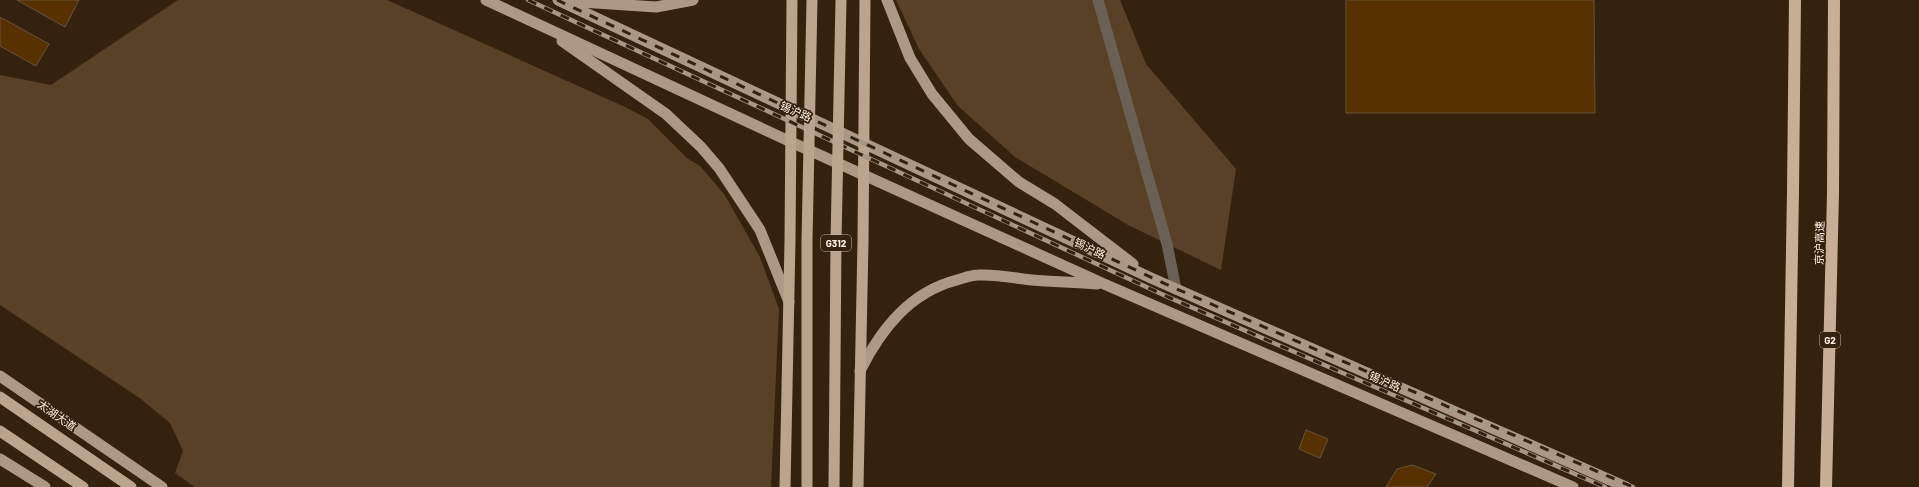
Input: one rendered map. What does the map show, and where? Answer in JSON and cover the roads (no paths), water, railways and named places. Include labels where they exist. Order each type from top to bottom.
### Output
[{"type":"highway","points":[[785,487],[789,302],[792,0]]},
{"type":"highway","name":"G312","points":[[807,487],[807,241],[812,0]]},
{"type":"highway","name":"G312","points":[[834,487],[836,234],[841,0]]},
{"type":"highway","points":[[858,487],[865,0]]},
{"type":"highway","points":[[1788,487],[1794,191],[1795,0]]},
{"type":"highway","name":"京沪高速","points":[[1826,487],[1833,193],[1834,0]]},
{"type":"highway","points":[[0,397],[131,487]]},
{"type":"highway","points":[[0,431],[83,487]]},
{"type":"main road","points":[[486,0],[791,142],[863,173],[1104,284],[1573,487]]},
{"type":"main road","points":[[559,0],[656,7],[693,0]]},
{"type":"main road","name":"锡沪路","points":[[559,0],[790,109],[863,141],[1151,278],[1626,487]]},
{"type":"main road","points":[[887,0],[910,58],[932,94],[969,139],[1019,182],[1055,204],[1151,278]]},
{"type":"main road","points":[[540,25],[666,114],[701,147],[719,168],[760,230],[789,302]]},
{"type":"main road","points":[[860,371],[871,348],[885,328],[902,310],[922,294],[947,282],[976,275],[996,275],[1031,280],[1104,284]]},
{"type":"main road","name":"太湖大道","points":[[0,376],[162,487]]},
{"type":"main road","points":[[0,459],[45,487]]},
{"type":"street","points":[[1098,0],[1167,244],[1176,289]]},
{"type":"railway","points":[[528,0],[1168,297],[1605,487]]},
{"type":"railway","points":[[557,0],[1172,287],[1633,487]]}]
